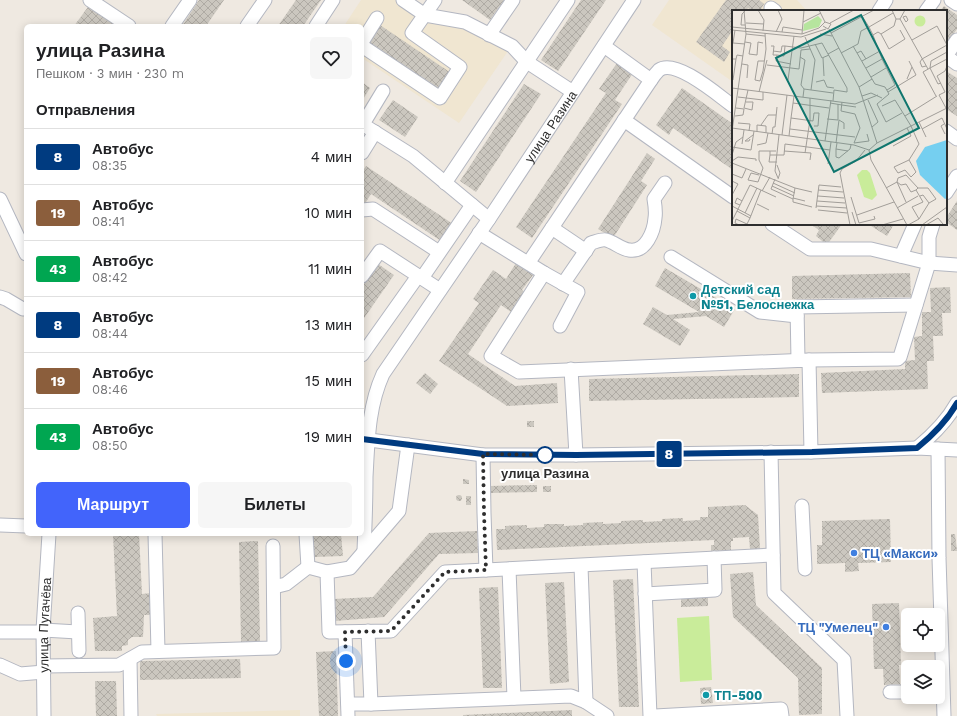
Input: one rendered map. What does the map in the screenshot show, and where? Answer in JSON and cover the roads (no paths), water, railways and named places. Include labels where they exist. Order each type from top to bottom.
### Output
[{"type":"street","points":[[90,0],[127,24]]},
{"type":"street","points":[[173,24],[190,0]]},
{"type":"street","points":[[248,24],[265,0]]},
{"type":"street","points":[[317,24],[333,0]]},
{"type":"street","points":[[403,0],[425,15],[465,22],[512,46],[527,62],[573,92]]},
{"type":"street","points":[[364,47],[440,98],[460,67],[412,33],[435,0]]},
{"type":"street","points":[[489,35],[513,0]]},
{"type":"street","points":[[445,183],[568,0]]},
{"type":"street","name":"улица Разина","points":[[364,551],[365,439],[376,389],[382,374],[480,233],[634,0]]},
{"type":"street","points":[[880,10],[886,0]]},
{"type":"street","points":[[927,10],[934,0]]},
{"type":"street","points":[[951,0],[957,4]]},
{"type":"street","points":[[364,39],[377,18]]},
{"type":"street","points":[[947,55],[957,40]]},
{"type":"street","points":[[604,46],[651,80]]},
{"type":"street","points":[[947,57],[957,64]]},
{"type":"street","points":[[529,262],[658,71],[672,68],[688,74],[732,105]]},
{"type":"street","points":[[364,121],[383,91]]},
{"type":"street","points":[[624,120],[732,196]]},
{"type":"street","points":[[364,125],[413,156],[488,219]]},
{"type":"street","points":[[364,150],[375,132]]},
{"type":"street","points":[[947,132],[957,138]]},
{"type":"street","points":[[947,191],[957,176]]},
{"type":"street","points":[[563,284],[591,243],[605,240],[629,250],[637,250],[644,245],[651,235],[654,226],[656,216],[654,199],[665,183]]},
{"type":"street","points":[[0,199],[24,250]]},
{"type":"street","points":[[364,352],[472,205]]},
{"type":"street","points":[[364,210],[373,209],[439,252]]},
{"type":"street","points":[[774,225],[810,249],[871,249],[929,263],[957,265]]},
{"type":"street","points":[[901,256],[915,225]]},
{"type":"street","points":[[544,273],[490,356],[518,372],[803,360],[898,360],[902,353],[929,263],[929,237],[933,225]]},
{"type":"street","points":[[552,228],[586,251]]},
{"type":"street","points":[[480,233],[529,262],[544,273],[578,292],[560,326]]},
{"type":"street","points":[[364,273],[380,251],[440,290]]},
{"type":"street","points":[[671,257],[760,312],[797,316]]},
{"type":"street","points":[[0,297],[24,308]]},
{"type":"street","points":[[812,452],[797,307],[916,305]]},
{"type":"street","points":[[571,369],[576,455]]},
{"type":"street","points":[[917,448],[946,421],[957,403]]},
{"type":"street","points":[[365,439],[483,454],[576,455],[812,452],[917,448],[957,450]]},
{"type":"street","points":[[308,567],[327,572],[350,568],[399,511],[408,445]]},
{"type":"street","points":[[938,449],[939,558],[944,716]]},
{"type":"street","points":[[772,452],[774,593],[844,660],[847,716]]},
{"type":"street","points":[[483,454],[486,570]]},
{"type":"street","points":[[802,506],[804,569]]},
{"type":"street","points":[[0,525],[24,526]]},
{"type":"street","name":"улица Пугачёва","points":[[44,716],[44,631],[49,536]]},
{"type":"street","points":[[155,536],[158,651]]},
{"type":"street","points":[[306,536],[308,567]]},
{"type":"street","points":[[0,665],[20,674],[44,669],[119,665],[142,652],[274,648],[273,546]]},
{"type":"street","points":[[327,572],[329,632],[391,631],[445,572],[509,570],[773,555]]},
{"type":"street","points":[[645,594],[714,590],[714,558]]},
{"type":"street","points":[[644,562],[650,716]]},
{"type":"street","points":[[581,566],[586,702]]},
{"type":"street","points":[[274,588],[286,584],[308,567]]},
{"type":"street","points":[[509,570],[514,698]]},
{"type":"street","points":[[78,613],[79,651]]},
{"type":"street","points":[[368,631],[371,704]]},
{"type":"street","points":[[0,632],[78,632]]},
{"type":"street","points":[[345,632],[348,710],[371,704],[571,696],[586,702],[607,716]]},
{"type":"street","points":[[130,659],[131,716]]},
{"type":"street","points":[[890,692],[901,692]]},
{"type":"street","points":[[655,716],[781,709],[782,716]]},
{"type":"place","name":"Детский сад №51, Белоснежка","points":[[693,296]]},
{"type":"place","name":"улица Разина","points":[[545,455]]},
{"type":"place","name":"ТЦ «Макси»","points":[[854,553]]},
{"type":"place","name":"ТЦ \"Умелец\"","points":[[886,627]]},
{"type":"place","name":"ТП-500","points":[[706,695]]}]
